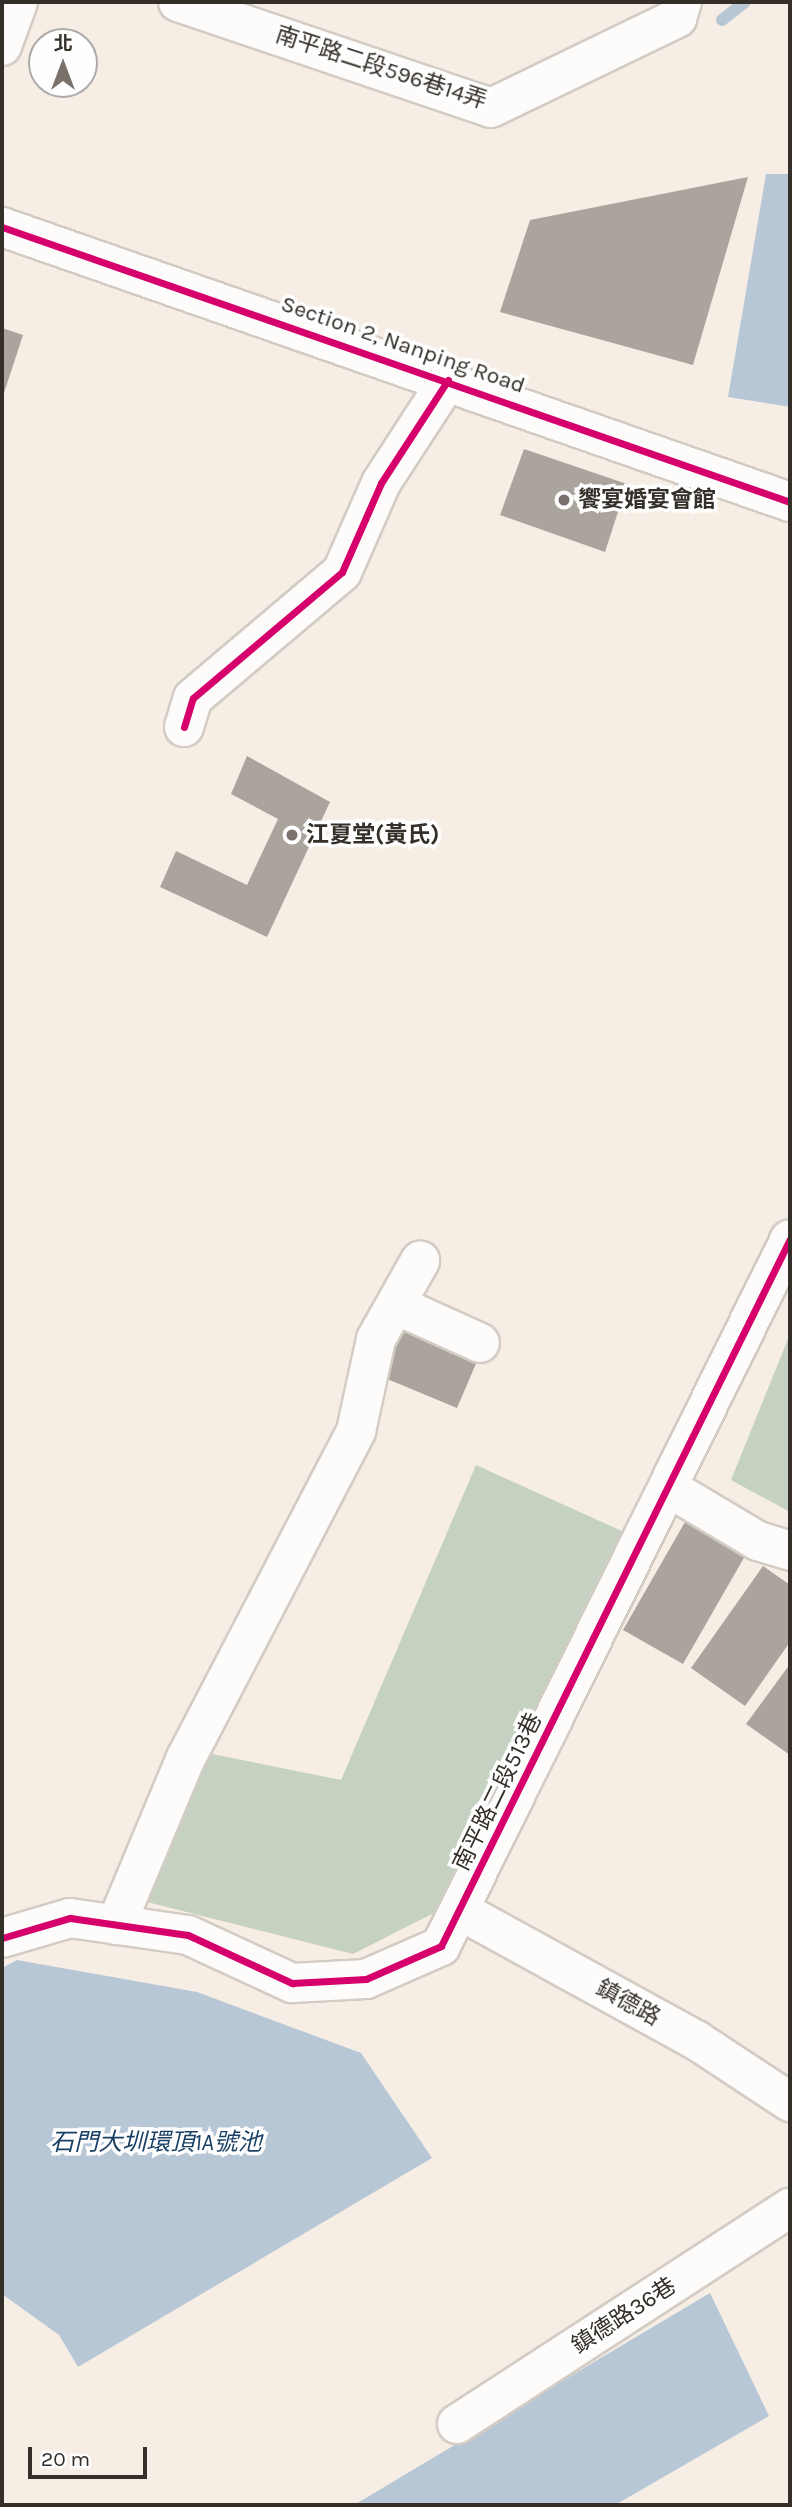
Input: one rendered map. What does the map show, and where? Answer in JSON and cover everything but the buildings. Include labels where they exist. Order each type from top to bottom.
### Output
[{"type":"street","points":[[2,46],[18,2]]},
{"type":"street","name":"南平路二段596巷14弄","points":[[178,2],[491,108],[677,18],[682,2]]},
{"type":"street","name":"Section 2, Nanping Road","points":[[2,227],[448,380],[790,502]]},
{"type":"street","points":[[184,727],[193,698],[342,572],[381,483],[448,380]]},
{"type":"street","name":"南平路二段513巷","points":[[2,1938],[70,1918],[188,1935],[292,1983],[366,1979],[441,1946],[461,1911],[670,1488],[790,1239]]},
{"type":"street","points":[[116,1925],[186,1758],[356,1431],[376,1339],[420,1261]]},
{"type":"street","points":[[396,1305],[480,1343]]},
{"type":"street","points":[[670,1488],[758,1541],[790,1551]]},
{"type":"street","name":"鎮德路","points":[[461,1911],[696,2040],[790,2102]]},
{"type":"street","name":"鎮德路36巷","points":[[457,2424],[790,2208]]},
{"type":"green space","points":[[790,1334],[790,1512],[731,1480]]},
{"type":"green space","points":[[476,1465],[624,1532],[434,1913],[353,1954],[143,1901],[207,1753],[341,1780]]},
{"type":"water","points":[[766,174],[790,174],[790,407],[728,397]]},
{"type":"water","name":"石門大圳環頂1A號池","points":[[17,1960],[197,1992],[361,2053],[432,2158],[78,2367],[59,2335],[2,2294],[2,1968]]},
{"type":"water","points":[[710,2293],[769,2416],[615,2505],[354,2505]]},
{"type":"waterway","points":[[722,20],[745,2]]},
{"type":"cycle path","points":[[2,227],[790,502]]},
{"type":"cycle path","points":[[184,727],[193,698],[342,572],[381,483],[448,380]]},
{"type":"cycle path","points":[[2,1938],[70,1918],[188,1935],[292,1983],[366,1979],[441,1946],[790,1239]]},
{"type":"place","name":"饗宴婚宴會館","points":[[564,500]]},
{"type":"place","name":"江夏堂(黃氏)","points":[[292,835]]}]
